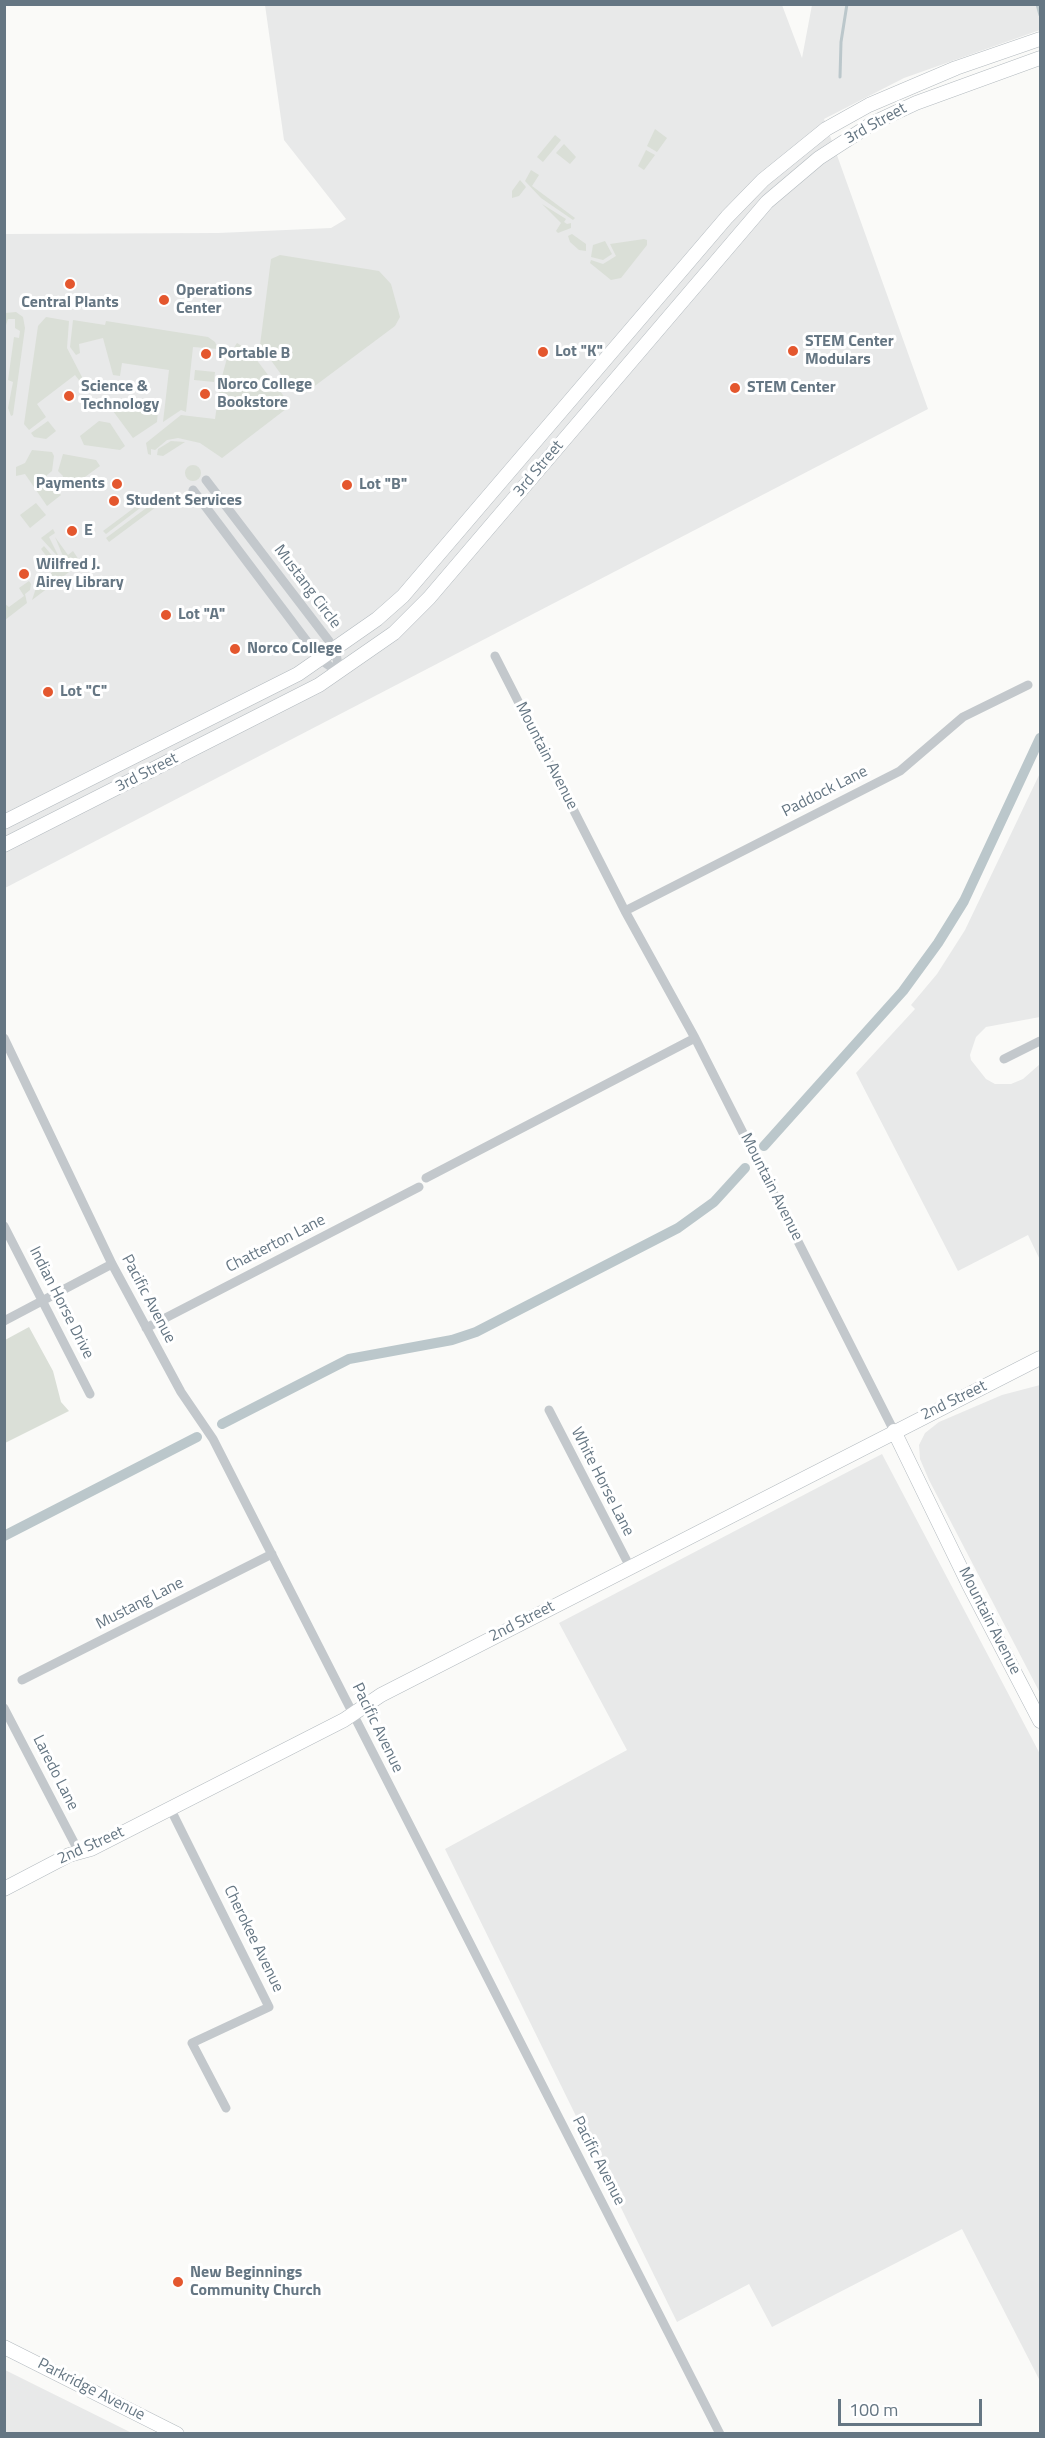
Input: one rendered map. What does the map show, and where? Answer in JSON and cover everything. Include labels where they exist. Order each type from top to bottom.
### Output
[{"type":"street","name":"3rd Street","points":[[4,822],[298,675],[377,620],[403,596],[727,217],[763,180],[800,148],[868,105],[956,68],[1041,39]]},
{"type":"street","name":"3rd Street","points":[[4,845],[339,673],[394,633],[429,598],[767,202],[819,158],[873,123],[916,103],[1041,58]]},
{"type":"street","points":[[518,461],[532,477]]},
{"type":"street","name":"Mustang Circle","points":[[206,480],[335,650],[339,673]]},
{"type":"street","name":"Mustang Circle","points":[[193,490],[321,660],[339,673]]},
{"type":"street","name":"Mountain Avenue","points":[[495,656],[625,911],[695,1038],[894,1431],[969,1585],[1041,1721]]},
{"type":"street","name":"Paddock Lane","points":[[625,911],[900,771],[963,717],[1028,685]]},
{"type":"street","name":"Pacific Avenue","points":[[4,1038],[112,1264],[182,1392],[213,1439],[720,2433]]},
{"type":"street","points":[[426,1178],[695,1038]]},
{"type":"street","points":[[1004,1059],[1041,1041]]},
{"type":"street","name":"Chatterton Lane","points":[[147,1328],[419,1187]]},
{"type":"street","name":"Indian Horse Drive","points":[[4,1226],[90,1394]]},
{"type":"street","points":[[4,1321],[112,1264]]},
{"type":"street","name":"2nd Street","points":[[4,1889],[79,1852],[91,1849],[353,1714],[381,1695],[894,1431],[1041,1358]]},
{"type":"street","name":"White Horse Lane","points":[[549,1410],[630,1567]]},
{"type":"street","name":"Mustang Lane","points":[[22,1680],[272,1554]]},
{"type":"street","name":"Laredo Lane","points":[[4,1708],[79,1852]]},
{"type":"street","name":"Cherokee Avenue","points":[[170,1808],[269,2007],[192,2043],[226,2108]]},
{"type":"street","name":"Parkridge Avenue","points":[[4,2347],[177,2433]]},
{"type":"shaded area","name":"Norco College","points":[[265,5],[782,5],[802,58],[812,5],[1040,5],[1040,30],[904,78],[824,119],[928,409],[5,888],[5,234],[218,233],[331,228],[346,219],[284,140]]},
{"type":"shaded area","points":[[655,129],[667,138],[657,152],[647,146]]},
{"type":"shaded area","points":[[555,135],[561,140],[543,162],[537,157]]},
{"type":"shaded area","points":[[564,144],[576,157],[570,164],[556,153]]},
{"type":"shaded area","points":[[646,150],[655,155],[644,170],[638,166]]},
{"type":"shaded area","points":[[531,170],[539,175],[532,186],[575,218],[573,220],[541,198],[525,181]]},
{"type":"shaded area","points":[[520,180],[526,187],[519,196],[512,198],[512,191]]},
{"type":"shaded area","points":[[542,204],[566,219],[564,222],[567,224],[571,223],[571,228],[558,233],[556,231],[561,223]]},
{"type":"shaded area","points":[[572,234],[586,244],[586,251],[579,250],[570,242],[568,236]]},
{"type":"shaded area","points":[[647,240],[647,245],[621,278],[611,280],[590,263],[591,260],[603,264],[616,256],[610,244]]},
{"type":"shaded area","points":[[605,241],[612,254],[603,260],[591,257],[593,245]]},
{"type":"shaded area","points":[[280,255],[379,271],[391,284],[400,317],[395,326],[304,394],[293,391],[260,345],[271,259]]},
{"type":"shaded area","points":[[16,312],[23,317],[25,328],[13,415],[11,416],[8,408],[13,382],[8,380],[14,337],[19,338],[20,331],[15,328],[15,319],[8,319],[5,328],[5,313]]},
{"type":"shaded area","points":[[46,317],[69,321],[67,348],[83,379],[82,384],[75,375],[37,404],[46,417],[29,430],[24,424],[38,326]]},
{"type":"shaded area","points":[[73,320],[105,325],[106,321],[208,337],[215,342],[218,349],[193,347],[186,412],[181,410],[163,422],[169,370],[122,363],[120,376],[113,375],[103,338],[79,344],[80,353],[76,355],[70,347]]},
{"type":"shaded area","points":[[237,343],[250,351],[286,399],[286,409],[222,458],[200,443],[178,438],[167,440],[155,450],[151,449],[151,455],[148,454],[146,443],[181,415],[215,419],[220,384],[227,358]]},
{"type":"shaded area","points":[[195,370],[215,372],[214,382],[194,380]]},
{"type":"shaded area","points":[[121,406],[158,411],[157,422],[133,438],[113,411]]},
{"type":"shaded area","points":[[48,421],[56,431],[46,439],[34,437],[31,433]]},
{"type":"shaded area","points":[[99,421],[110,423],[125,446],[120,450],[84,445],[80,436]]},
{"type":"shaded area","points":[[171,441],[185,442],[163,456],[157,455],[158,449]]},
{"type":"shaded area","points":[[32,450],[52,452],[54,456],[52,471],[47,475],[47,481],[61,495],[47,506],[25,474],[16,476],[16,467],[25,463]]},
{"type":"shaded area","points":[[63,454],[96,460],[100,466],[67,490],[61,485],[63,476],[58,471]]},
{"type":"shaded area","points":[[190,465],[196,465],[201,473],[199,479],[190,481],[185,476],[185,470]]},
{"type":"shaded area","points":[[146,499],[148,502],[106,534],[103,531]]},
{"type":"shaded area","points":[[36,503],[46,515],[30,528],[20,515]]},
{"type":"shaded area","points":[[153,503],[156,507],[109,542],[106,538]]},
{"type":"shaded area","points":[[53,529],[55,533],[49,537],[60,559],[41,538]]},
{"type":"shaded area","points":[[55,537],[68,555],[73,551],[81,563],[32,600],[37,585],[56,569],[41,549],[44,546],[60,565],[65,561]]},
{"type":"shaded area","points":[[29,581],[30,590],[25,594],[27,603],[5,620],[5,604],[9,607],[24,596],[19,588]]},
{"type":"shaded area","points":[[1040,773],[1040,1017],[986,1027],[976,1037],[970,1055],[971,1060],[986,1079],[995,1084],[1011,1084],[1023,1079],[1040,1064],[1040,1260],[1028,1235],[958,1271],[856,1073],[915,1009],[911,1005],[937,974],[965,930]]},
{"type":"shaded area","points":[[29,1327],[53,1371],[61,1402],[69,1411],[5,1443],[5,1340]]},
{"type":"shaded area","points":[[1040,1385],[1040,1693],[929,1480],[920,1459],[919,1445],[925,1433],[939,1422],[1002,1395]]},
{"type":"shaded area","points":[[882,1454],[1040,1754],[1040,2381],[962,2229],[772,2327],[749,2284],[677,2322],[445,1849],[627,1750],[559,1623]]},
{"type":"shaded area","points":[[5,2370],[132,2433],[5,2433]]},
{"type":"waterway","points":[[840,77],[841,42],[847,4]]},
{"type":"waterway","points":[[1037,4],[1040,15]]},
{"type":"waterway","points":[[764,1146],[903,991],[938,943],[964,901],[1040,738]]},
{"type":"waterway","points":[[222,1424],[349,1359],[452,1340],[476,1332],[678,1228],[714,1202],[745,1168]]},
{"type":"waterway","points":[[4,1536],[197,1437]]},
{"type":"place","name":"Central Plants","points":[[70,284]]},
{"type":"place","name":"Operations Center","points":[[164,300]]},
{"type":"place","name":"STEM Center Modulars","points":[[793,351]]},
{"type":"place","name":"Lot \"K\"","points":[[543,352]]},
{"type":"place","name":"Portable B","points":[[206,354]]},
{"type":"place","name":"STEM Center","points":[[735,388]]},
{"type":"place","name":"Norco College Bookstore","points":[[205,394]]},
{"type":"place","name":"Science & Technology","points":[[69,396]]},
{"type":"place","name":"Payments","points":[[117,484]]},
{"type":"place","name":"Lot \"B\"","points":[[347,485]]},
{"type":"place","name":"Student Services","points":[[114,501]]},
{"type":"place","name":"E","points":[[72,531]]},
{"type":"place","name":"Wilfred J. Airey Library","points":[[24,574]]},
{"type":"place","name":"Lot \"A\"","points":[[166,615]]},
{"type":"place","name":"Norco College","points":[[235,649]]},
{"type":"place","name":"Lot \"C\"","points":[[48,692]]},
{"type":"place","name":"New Beginnings Community Church","points":[[178,2282]]}]
